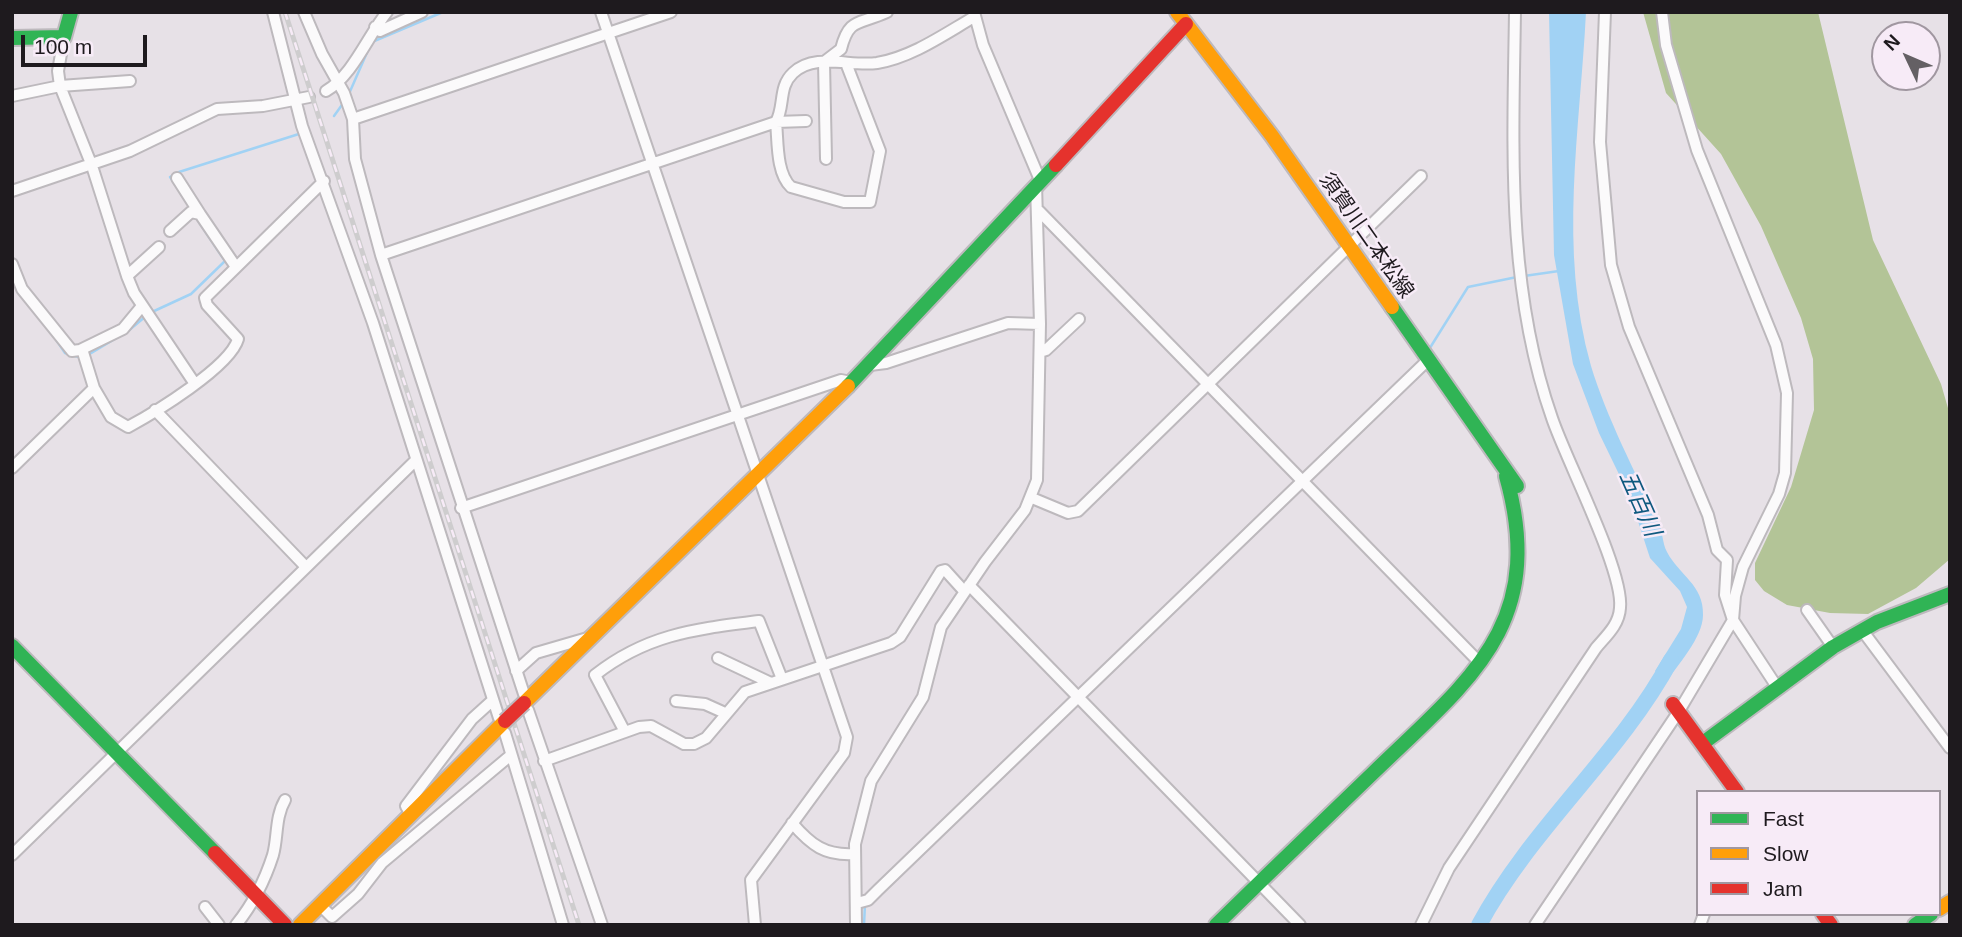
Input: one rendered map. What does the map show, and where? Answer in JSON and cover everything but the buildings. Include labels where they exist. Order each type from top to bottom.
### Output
[{"type":"street","points":[[71,12],[58,71],[60,86],[92,166],[127,276],[146,312],[195,384]]},
{"type":"street","points":[[273,12],[302,126],[324,181],[503,724],[563,925]]},
{"type":"street","points":[[304,12],[322,54],[344,93],[353,119],[355,159],[381,255],[544,761],[603,925]]},
{"type":"street","points":[[344,93],[375,27],[387,12]]},
{"type":"street","points":[[375,27],[380,31],[422,12]]},
{"type":"street","points":[[601,12],[847,737],[847,746],[751,880],[755,925]]},
{"type":"street","points":[[353,119],[671,12]]},
{"type":"street","points":[[824,62],[841,49],[844,33],[850,26],[887,12]]},
{"type":"street","points":[[1421,925],[1449,868],[1595,648],[1615,626],[1620,608],[1614,574],[1551,418],[1528,336],[1513,209],[1515,12]]},
{"type":"street","points":[[1605,12],[1600,142],[1611,265],[1629,327],[1708,515],[1717,550],[1727,560],[1725,595],[1733,620],[1777,687]]},
{"type":"street","points":[[1535,925],[1733,620],[1735,596],[1743,567],[1779,494],[1785,473],[1787,393],[1776,345],[1697,149],[1666,45],[1662,12]]},
{"type":"street","points":[[846,63],[880,151],[870,202],[844,202],[789,185],[780,165],[776,122],[787,79],[805,65],[892,60],[974,15],[1038,182],[1039,211],[1037,480],[1032,498],[941,627],[923,697],[871,781],[857,831],[856,925]]},
{"type":"street","points":[[300,925],[870,365],[1038,182],[1181,18]]},
{"type":"street","name":"須賀川二本松線","points":[[1181,18],[1272,136],[1348,249],[1517,486]]},
{"type":"street","points":[[12,38],[64,37]]},
{"type":"street","points":[[824,62],[825,159]]},
{"type":"street","points":[[12,96],[60,86],[130,82]]},
{"type":"street","points":[[326,91],[344,93]]},
{"type":"street","points":[[12,191],[92,166],[162,137],[216,109],[263,106],[309,97]]},
{"type":"street","points":[[381,255],[776,122],[806,121]]},
{"type":"street","points":[[1032,498],[1068,513],[1078,511],[1421,176]]},
{"type":"street","points":[[177,178],[236,267]]},
{"type":"street","points":[[82,349],[94,388],[111,417],[124,426],[195,384],[236,345],[236,334],[205,302],[236,267],[324,181]]},
{"type":"street","points":[[1039,211],[1480,663]]},
{"type":"street","points":[[170,231],[191,212],[200,214]]},
{"type":"street","points":[[127,276],[159,247]]},
{"type":"street","points":[[12,264],[22,289],[65,346],[72,351],[82,349],[123,329],[146,312]]},
{"type":"street","points":[[1040,352],[1079,319]]},
{"type":"street","points":[[870,365],[886,363],[1008,323],[1040,324]]},
{"type":"street","points":[[857,904],[868,900],[1428,360]]},
{"type":"street","points":[[461,508],[841,380],[851,382]]},
{"type":"street","points":[[12,468],[94,388]]},
{"type":"street","points":[[155,410],[306,567]]},
{"type":"street","points":[[12,855],[415,461]]},
{"type":"street","points":[[1216,925],[1442,706],[1480,663],[1503,625],[1518,574],[1518,528],[1505,472]]},
{"type":"street","points":[[544,761],[625,732],[651,726],[684,744],[694,744],[706,738],[745,692],[897,640],[941,571],[945,570],[967,588],[1077,696],[1300,925]]},
{"type":"street","points":[[1703,743],[1833,647],[1862,630],[1950,594]]},
{"type":"street","points":[[1807,610],[1833,647]]},
{"type":"street","points":[[625,732],[595,675],[636,648],[672,634],[759,621],[776,681]]},
{"type":"street","points":[[1862,630],[1950,748]]},
{"type":"street","points":[[516,671],[536,653],[592,637]]},
{"type":"street","points":[[12,646],[285,925]]},
{"type":"street","points":[[718,658],[776,681]]},
{"type":"street","points":[[411,815],[406,806],[472,719],[493,700]]},
{"type":"street","points":[[676,701],[705,704],[725,713]]},
{"type":"street","points":[[1676,707],[1736,790]]},
{"type":"street","points":[[1939,733],[1950,726]]},
{"type":"street","points":[[320,905],[331,917],[358,894],[382,863],[511,755]]},
{"type":"street","points":[[236,925],[256,896],[273,854],[279,817],[285,800]]},
{"type":"street","points":[[792,823],[813,847],[831,853],[855,854]]},
{"type":"street","points":[[205,907],[219,925]]},
{"type":"green space","points":[[1643,12],[1818,12],[1873,240],[1941,384],[1950,415],[1950,559],[1916,588],[1868,614],[1830,613],[1787,605],[1764,591],[1755,580],[1755,563],[1791,487],[1814,410],[1813,359],[1801,318],[1761,226],[1721,154],[1666,93]]},
{"type":"water","points":[[1549,12],[1586,12],[1576,145],[1573,234],[1581,322],[1591,366],[1613,425],[1660,525],[1667,552],[1695,588],[1702,605],[1699,633],[1665,684],[1655,671],[1681,629],[1687,607],[1680,591],[1650,558],[1630,497],[1599,433],[1573,364],[1554,255]]},
{"type":"waterway","points":[[372,42],[443,12]]},
{"type":"waterway","points":[[348,96],[369,48]]},
{"type":"waterway","points":[[334,116],[344,102]]},
{"type":"waterway","points":[[177,187],[170,177],[179,172],[302,133]]},
{"type":"waterway","points":[[152,312],[191,294],[225,261],[199,222]]},
{"type":"waterway","points":[[1524,276],[1559,271]]},
{"type":"waterway","points":[[1428,351],[1468,287],[1517,277]]},
{"type":"waterway","points":[[127,332],[146,316]]},
{"type":"waterway","points":[[88,355],[118,337]]},
{"type":"waterway","points":[[55,338],[65,353],[82,358]]},
{"type":"waterway","name":"五百川","points":[[1479,925],[1524,856],[1626,728],[1671,660]]},
{"type":"waterway","points":[[864,925],[865,904]]},
{"type":"railway","points":[[285,12],[579,925]]},
{"type":"traffic: fast","points":[[12,38],[64,37],[71,12]]},
{"type":"traffic: fast","points":[[848,386],[1056,165]]},
{"type":"traffic: fast","points":[[1392,307],[1517,486]]},
{"type":"traffic: fast","points":[[1216,925],[1440,708],[1491,646],[1508,611],[1516,572],[1516,528],[1506,476]]},
{"type":"traffic: fast","points":[[1703,743],[1833,647],[1877,622],[1950,594]]},
{"type":"traffic: fast","points":[[12,646],[215,853]]},
{"type":"traffic: fast","points":[[1915,925],[1928,916]]},
{"type":"traffic: slow","points":[[1177,12],[1272,136],[1392,307]]},
{"type":"traffic: slow","points":[[524,703],[848,386]]},
{"type":"traffic: slow","points":[[300,925],[505,721]]},
{"type":"traffic: slow","points":[[1941,908],[1950,902]]},
{"type":"traffic: jam","points":[[1056,165],[1186,24]]},
{"type":"traffic: jam","points":[[505,721],[524,703]]},
{"type":"traffic: jam","points":[[1673,704],[1736,790]]},
{"type":"traffic: jam","points":[[215,853],[285,925]]},
{"type":"traffic: jam","points":[[1824,916],[1831,925]]}]
